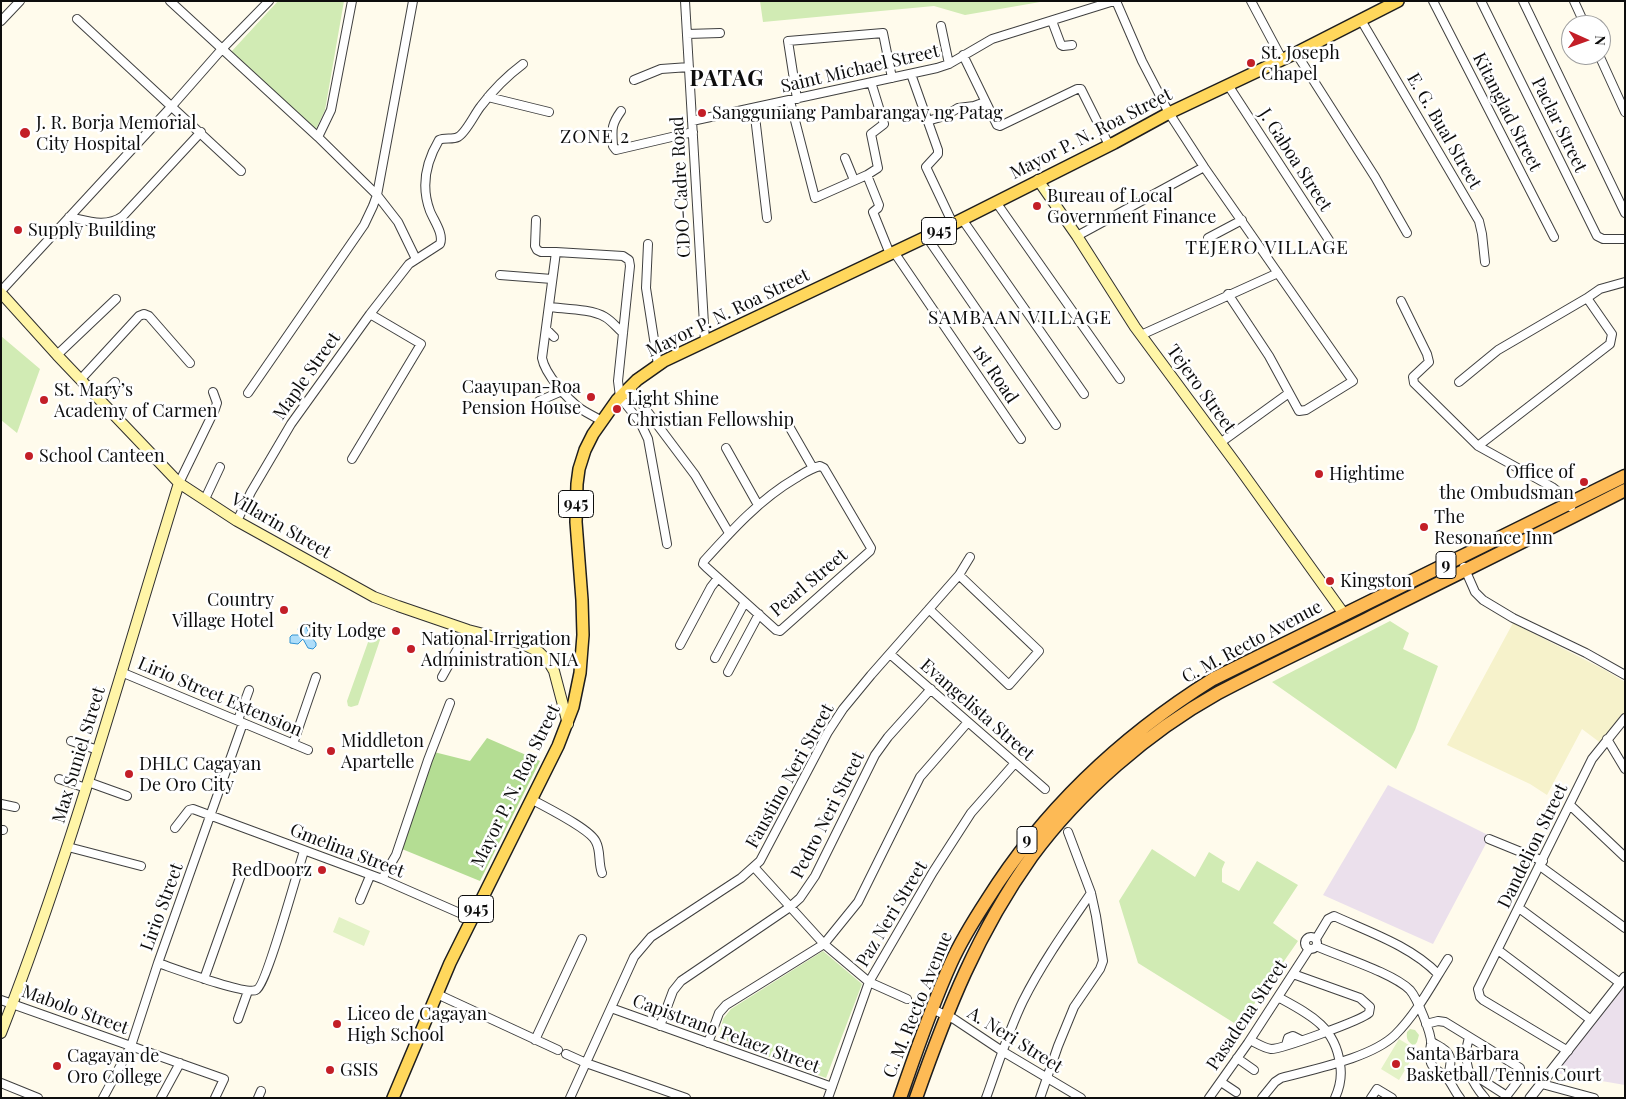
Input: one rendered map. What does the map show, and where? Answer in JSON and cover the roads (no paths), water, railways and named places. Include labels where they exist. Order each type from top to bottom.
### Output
[{"type":"highway","name":"C. M. Recto Avenue","points":[[1572,510],[1625,476]]},
{"type":"highway","name":"C. M. Recto Avenue","points":[[900,1098],[932,1009],[952,962],[970,927],[1003,874],[1030,837],[1152,737],[1216,694],[1463,564],[1572,510],[1625,490]]},
{"type":"highway","name":"C. M. Recto Avenue","points":[[916,1098],[946,1015],[982,936],[1003,900],[1088,774],[1164,711],[1213,679],[1344,614],[1463,564]]},
{"type":"highway","points":[[1266,653],[1272,666]]},
{"type":"highway","points":[[1250,660],[1257,674]]},
{"type":"main road","name":"Mayor P. N. Roa Street","points":[[393,1098],[471,918],[568,724],[578,690],[582,653],[582,600],[576,522],[579,469],[593,434],[620,397],[658,365],[705,341],[996,202],[1169,113],[1296,53],[1398,1]]},
{"type":"main road","name":"Tejero Street","points":[[1038,180],[1141,335],[1344,614]]},
{"type":"main road","name":"Villarin Street","points":[[1,292],[57,355],[179,483],[237,521],[374,596],[468,630],[523,644],[534,649],[543,656],[554,671],[568,724]]},
{"type":"main road","name":"Max Suniel Street","points":[[1,1034],[68,848],[179,483]]},
{"type":"street","points":[[3,17],[20,1]]},
{"type":"street","points":[[170,1],[377,195],[398,222],[416,259]]},
{"type":"street","points":[[318,138],[331,110],[352,1]]},
{"type":"street","points":[[248,393],[364,225],[373,206],[377,195],[413,1]]},
{"type":"street","name":"CDO-Cadre Road","points":[[685,1],[705,341]]},
{"type":"street","points":[[1115,1],[1146,69],[1169,113],[1204,168],[1353,381],[1304,411],[1297,410],[1269,356],[1228,294]]},
{"type":"street","name":"Saint Michael Street","points":[[692,121],[794,100],[949,64],[992,39],[1115,1]]},
{"type":"street","points":[[1251,1],[1282,59]]},
{"type":"street","name":"Kitanglad Street","points":[[1433,1],[1554,237]]},
{"type":"street","name":"Paclar Street","points":[[1481,1],[1597,236],[1603,239],[1625,239]]},
{"type":"street","points":[[1523,1],[1625,213]]},
{"type":"street","points":[[1574,1],[1580,15]]},
{"type":"street","points":[[1,292],[264,3]]},
{"type":"street","points":[[77,19],[241,171]]},
{"type":"street","points":[[1052,20],[1061,44],[1063,46],[1072,45]]},
{"type":"street","name":"E. G. Bual Street","points":[[1361,20],[1478,221],[1482,234],[1485,262]]},
{"type":"street","points":[[941,26],[949,64]]},
{"type":"street","points":[[687,34],[720,33]]},
{"type":"street","points":[[871,82],[884,124],[871,134],[878,168],[867,175],[815,198],[794,100],[788,41],[883,34],[892,78]]},
{"type":"street","points":[[1296,53],[1375,177],[1407,233]]},
{"type":"street","points":[[964,55],[996,124],[1000,126],[1077,89],[1081,90],[1109,145]]},
{"type":"street","name":"Maple Street","points":[[237,521],[251,492],[291,424],[370,314],[402,272],[416,259],[438,247],[441,240],[428,205],[426,188],[426,169],[436,146],[441,139],[456,138],[462,133],[488,97],[509,74],[523,64]]},
{"type":"street","points":[[1604,65],[1625,112]]},
{"type":"street","points":[[634,80],[661,69],[689,67]]},
{"type":"street","points":[[911,74],[938,154],[926,167],[957,221],[1084,394]]},
{"type":"street","name":"J. Gaboa Street","points":[[1228,85],[1336,251]]},
{"type":"street","points":[[488,97],[548,112]]},
{"type":"street","points":[[927,121],[945,116],[958,108],[974,106],[985,102]]},
{"type":"street","points":[[754,108],[767,218]]},
{"type":"street","points":[[622,111],[612,128],[613,146],[616,150],[693,132]]},
{"type":"street","points":[[70,217],[105,223],[112,222],[123,216],[201,132]]},
{"type":"street","points":[[845,158],[854,180]]},
{"type":"street","points":[[1077,236],[1204,168]]},
{"type":"street","name":"1st Road","points":[[867,175],[879,205],[873,212],[892,253],[1021,439]]},
{"type":"street","points":[[996,202],[1120,379]]},
{"type":"street","points":[[536,220],[535,246],[541,252],[623,256],[627,258],[630,266],[618,381],[620,397],[640,422],[648,439],[667,544]]},
{"type":"street","points":[[1208,238],[1242,220]]},
{"type":"street","points":[[926,236],[1056,425]]},
{"type":"street","points":[[648,244],[646,288],[658,365]]},
{"type":"street","points":[[556,252],[542,358],[544,367],[562,391],[580,408],[602,421]]},
{"type":"street","points":[[1141,335],[1278,273]]},
{"type":"street","points":[[500,275],[552,279]]},
{"type":"street","points":[[1459,382],[1498,350],[1600,289],[1625,282]]},
{"type":"street","points":[[1478,446],[1610,344],[1612,334],[1587,298]]},
{"type":"street","points":[[57,355],[116,299]]},
{"type":"street","points":[[1401,301],[1427,354],[1429,362],[1413,377],[1414,383],[1478,446],[1552,487],[1566,498],[1572,510]]},
{"type":"street","points":[[550,307],[601,315],[606,317],[623,333]]},
{"type":"street","points":[[81,379],[139,316],[144,314],[149,316],[190,363]]},
{"type":"street","points":[[352,459],[421,344],[370,314]]},
{"type":"street","points":[[547,330],[554,337]]},
{"type":"street","points":[[98,398],[114,382]]},
{"type":"street","points":[[630,387],[695,475],[729,533]]},
{"type":"street","points":[[539,401],[562,391]]},
{"type":"street","points":[[179,483],[215,409],[217,403],[213,392]]},
{"type":"street","points":[[1220,443],[1289,393]]},
{"type":"street","points":[[786,421],[813,468]]},
{"type":"street","points":[[726,448],[758,505]]},
{"type":"street","points":[[205,499],[220,466]]},
{"type":"street","name":"Pearl Street","points":[[820,466],[824,468],[870,548],[870,551],[780,631],[776,630],[703,564],[729,533],[758,505],[782,486],[820,466]]},
{"type":"street","name":"Faustino Neri Street","points":[[570,1098],[634,957],[651,937],[754,867],[765,853],[828,732],[847,704],[959,575],[970,557]]},
{"type":"street","points":[[1463,564],[1477,595],[1489,604],[1625,675]]},
{"type":"street","points":[[928,610],[1009,685],[1039,652],[959,575]]},
{"type":"street","points":[[680,645],[711,587],[718,578]]},
{"type":"street","points":[[715,658],[746,602]]},
{"type":"street","points":[[728,672],[758,614]]},
{"type":"street","points":[[442,677],[468,630]]},
{"type":"street","name":"Evangelista Street","points":[[890,654],[1045,789]]},
{"type":"street","name":"Lirio Street Extension","points":[[121,672],[308,750]]},
{"type":"street","points":[[292,744],[316,677]]},
{"type":"street","name":"Pedro Neri Street","points":[[660,1026],[673,992],[681,981],[790,907],[800,898],[812,882],[875,755],[888,737],[930,689]]},
{"type":"street","name":"Lirio Street","points":[[102,1098],[130,1046],[211,816],[250,690]]},
{"type":"street","points":[[382,879],[396,855],[428,760],[450,704]]},
{"type":"street","name":"Dandelion Street","points":[[1568,1051],[1483,1000],[1478,993],[1479,986],[1592,759],[1625,718]]},
{"type":"street","points":[[708,1043],[719,1012],[726,1005],[824,944],[858,902],[920,777],[968,722]]},
{"type":"street","points":[[1607,739],[1625,769]]},
{"type":"street","points":[[71,741],[98,750]]},
{"type":"street","name":"Paz Neri Street","points":[[828,1098],[869,982],[971,813],[1014,762]]},
{"type":"street","points":[[59,780],[87,785],[127,796]]},
{"type":"street","points":[[531,799],[591,834],[598,846],[599,867],[602,873]]},
{"type":"street","points":[[1,804],[15,807]]},
{"type":"street","points":[[1570,805],[1625,857]]},
{"type":"street","name":"Gmelina Street","points":[[175,828],[191,809],[382,879],[471,918]]},
{"type":"street","points":[[1040,1098],[1074,1007],[1102,966],[1103,953],[1090,893],[1068,832]]},
{"type":"street","points":[[1489,839],[1541,863],[1625,928]]},
{"type":"street","points":[[68,848],[141,866]]},
{"type":"street","points":[[158,963],[204,979],[248,991],[256,991],[260,988],[304,851]]},
{"type":"street","points":[[754,867],[824,944],[869,982],[907,998]]},
{"type":"street","points":[[204,979],[242,872]]},
{"type":"street","points":[[360,900],[370,876]]},
{"type":"street","points":[[986,1098],[1018,1011],[1038,972],[1090,893]]},
{"type":"street","points":[[1519,908],[1622,980],[1530,1098]]},
{"type":"street","name":"Pasadena Street","points":[[1209,1098],[1314,945],[1328,919],[1334,916],[1406,950],[1428,963],[1438,974]]},
{"type":"street","points":[[535,1040],[582,939]]},
{"type":"street","points":[[1314,945],[1402,983],[1414,995],[1419,1004],[1431,1041],[1430,1061],[1436,1071],[1447,1079],[1460,1098]]},
{"type":"street","points":[[1498,950],[1591,1020]]},
{"type":"street","points":[[1262,1098],[1281,1078],[1340,1062],[1375,1048],[1394,1036],[1409,1019],[1448,959]]},
{"type":"street","points":[[1250,1040],[1269,1048],[1286,1045],[1364,1018],[1369,1013],[1370,1007],[1360,998],[1294,974]]},
{"type":"street","points":[[238,1019],[248,991]]},
{"type":"street","points":[[437,994],[558,1050]]},
{"type":"street","points":[[1278,997],[1310,1015],[1332,1036],[1340,1062],[1341,1077],[1335,1098]]},
{"type":"street","name":"Mabolo Street","points":[[1,1000],[224,1079],[215,1098]]},
{"type":"street","name":"Capistrano Pelaez Street","points":[[611,1008],[832,1087]]},
{"type":"street","name":"A. Neri Street","points":[[932,1009],[946,1015],[1081,1098]]},
{"type":"street","points":[[1426,1024],[1438,1021],[1445,1022],[1520,1068],[1521,1077],[1506,1097],[1468,1071]]},
{"type":"street","points":[[1469,1037],[1465,1055],[1468,1071],[1476,1088],[1486,1098]]},
{"type":"street","points":[[1431,1041],[1444,1049],[1450,1058],[1451,1066],[1447,1079]]},
{"type":"street","points":[[566,1054],[586,1063],[686,1098]]},
{"type":"street","points":[[1237,1058],[1254,1070]]},
{"type":"street","points":[[161,1098],[180,1063]]},
{"type":"street","points":[[1221,1082],[1236,1092]]},
{"type":"street","points":[[1,1083],[38,1098]]},
{"type":"street","points":[[1542,1084],[1592,1098]]},
{"type":"street","points":[[1371,1098],[1377,1089],[1392,1098]]},
{"type":"water","points":[[303,625],[306,626],[316,643],[313,649],[308,648],[303,639],[298,644],[290,643],[290,637],[292,635],[300,635],[298,629]]},
{"type":"place","name":"St. Joseph Chapel","points":[[1251,63]]},
{"type":"place","name":"Sangguniang Pambarangay ng Patag","points":[[702,113]]},
{"type":"place","name":"J. R. Borja Memorial City Hospital","points":[[25,133]]},
{"type":"place","name":"Bureau of Local Government Finance","points":[[1037,206]]},
{"type":"place","name":"Supply Building","points":[[18,230]]},
{"type":"place","name":"Caayupan-Roa Pension House","points":[[591,397]]},
{"type":"place","name":"St. Mary’s Academy of Carmen","points":[[44,400]]},
{"type":"place","name":"Light Shine Christian Fellowship","points":[[617,409]]},
{"type":"place","name":"School Canteen","points":[[29,456]]},
{"type":"place","name":"Hightime","points":[[1319,474]]},
{"type":"place","name":"Office of the Ombudsman","points":[[1584,482]]},
{"type":"place","name":"The Resonance Inn","points":[[1424,527]]},
{"type":"place","name":"Kingston","points":[[1330,581]]},
{"type":"place","name":"Country Village Hotel","points":[[284,610]]},
{"type":"place","name":"City Lodge","points":[[396,631]]},
{"type":"place","name":"National Irrigation Administration NIA","points":[[411,649]]},
{"type":"place","name":"Middleton Apartelle","points":[[331,751]]},
{"type":"place","name":"DHLC Cagayan De Oro City","points":[[129,774]]},
{"type":"place","name":"RedDoorz","points":[[322,870]]},
{"type":"place","name":"Liceo de Cagayan High School","points":[[337,1024]]},
{"type":"place","name":"Santa Barbara Basketball/Tennis Court","points":[[1396,1064]]},
{"type":"place","name":"Cagayan de Oro College","points":[[57,1066]]},
{"type":"place","name":"GSIS","points":[[330,1070]]},
{"type":"district","name":"PATAG","points":[[727,79]]},
{"type":"district","name":"ZONE 2","points":[[595,137]]},
{"type":"district","name":"TEJERO VILLAGE","points":[[1267,248]]},
{"type":"district","name":"SAMBAAN VILLAGE","points":[[1020,318]]}]
